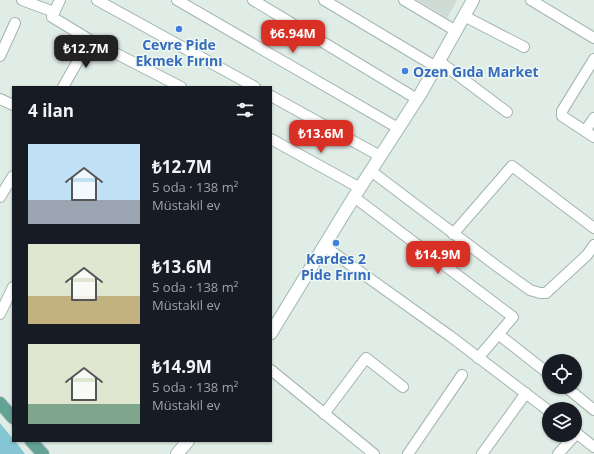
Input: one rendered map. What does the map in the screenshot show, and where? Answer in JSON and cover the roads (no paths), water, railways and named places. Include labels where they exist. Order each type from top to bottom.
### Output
[{"type":"main road","points":[[0,403],[12,417]]},
{"type":"main road","points":[[33,442],[43,454]]},
{"type":"street","points":[[22,0],[54,12]]},
{"type":"street","points":[[60,0],[52,17],[90,40],[179,86]]},
{"type":"street","points":[[98,0],[253,86]]},
{"type":"street","points":[[177,0],[398,128]]},
{"type":"street","points":[[253,0],[417,99]]},
{"type":"street","points":[[324,0],[437,64],[507,112]]},
{"type":"street","points":[[404,0],[456,31]]},
{"type":"street","points":[[272,328],[417,99],[473,0]]},
{"type":"street","points":[[531,0],[542,3],[594,38]]},
{"type":"street","points":[[464,16],[524,47]]},
{"type":"street","points":[[0,56],[15,23]]},
{"type":"street","points":[[64,86],[90,40]]},
{"type":"street","points":[[594,59],[562,111],[562,116],[594,137]]},
{"type":"street","points":[[272,97],[380,156]]},
{"type":"street","points":[[0,99],[12,105]]},
{"type":"street","points":[[585,131],[594,118]]},
{"type":"street","points":[[272,140],[357,192],[513,317],[478,358]]},
{"type":"street","points":[[453,234],[512,166],[594,228]]},
{"type":"street","points":[[370,171],[498,268],[530,290],[546,293],[590,258],[594,245]]},
{"type":"street","points":[[0,197],[12,178]]},
{"type":"street","points":[[324,246],[542,406]]},
{"type":"street","points":[[0,314],[12,289]]},
{"type":"street","points":[[498,334],[542,369]]},
{"type":"street","points":[[324,414],[366,358],[403,387]]},
{"type":"street","points":[[272,371],[374,454]]},
{"type":"street","points":[[408,454],[462,375]]},
{"type":"street","points":[[482,454],[526,393]]},
{"type":"street","points":[[575,394],[594,410]]},
{"type":"street","points":[[582,437],[594,447]]},
{"type":"street","points":[[177,454],[187,442]]},
{"type":"street","points":[[558,454],[568,442]]},
{"type":"water","points":[[0,423],[12,438],[12,442],[16,442],[25,454],[0,454]]},
{"type":"place","name":"Cevre Pide Ekmek Fırını","points":[[179,29]]},
{"type":"place","name":"Ozen Gıda Market","points":[[405,71]]},
{"type":"place","name":"Kardes 2 Pide Fırını","points":[[336,243]]}]
